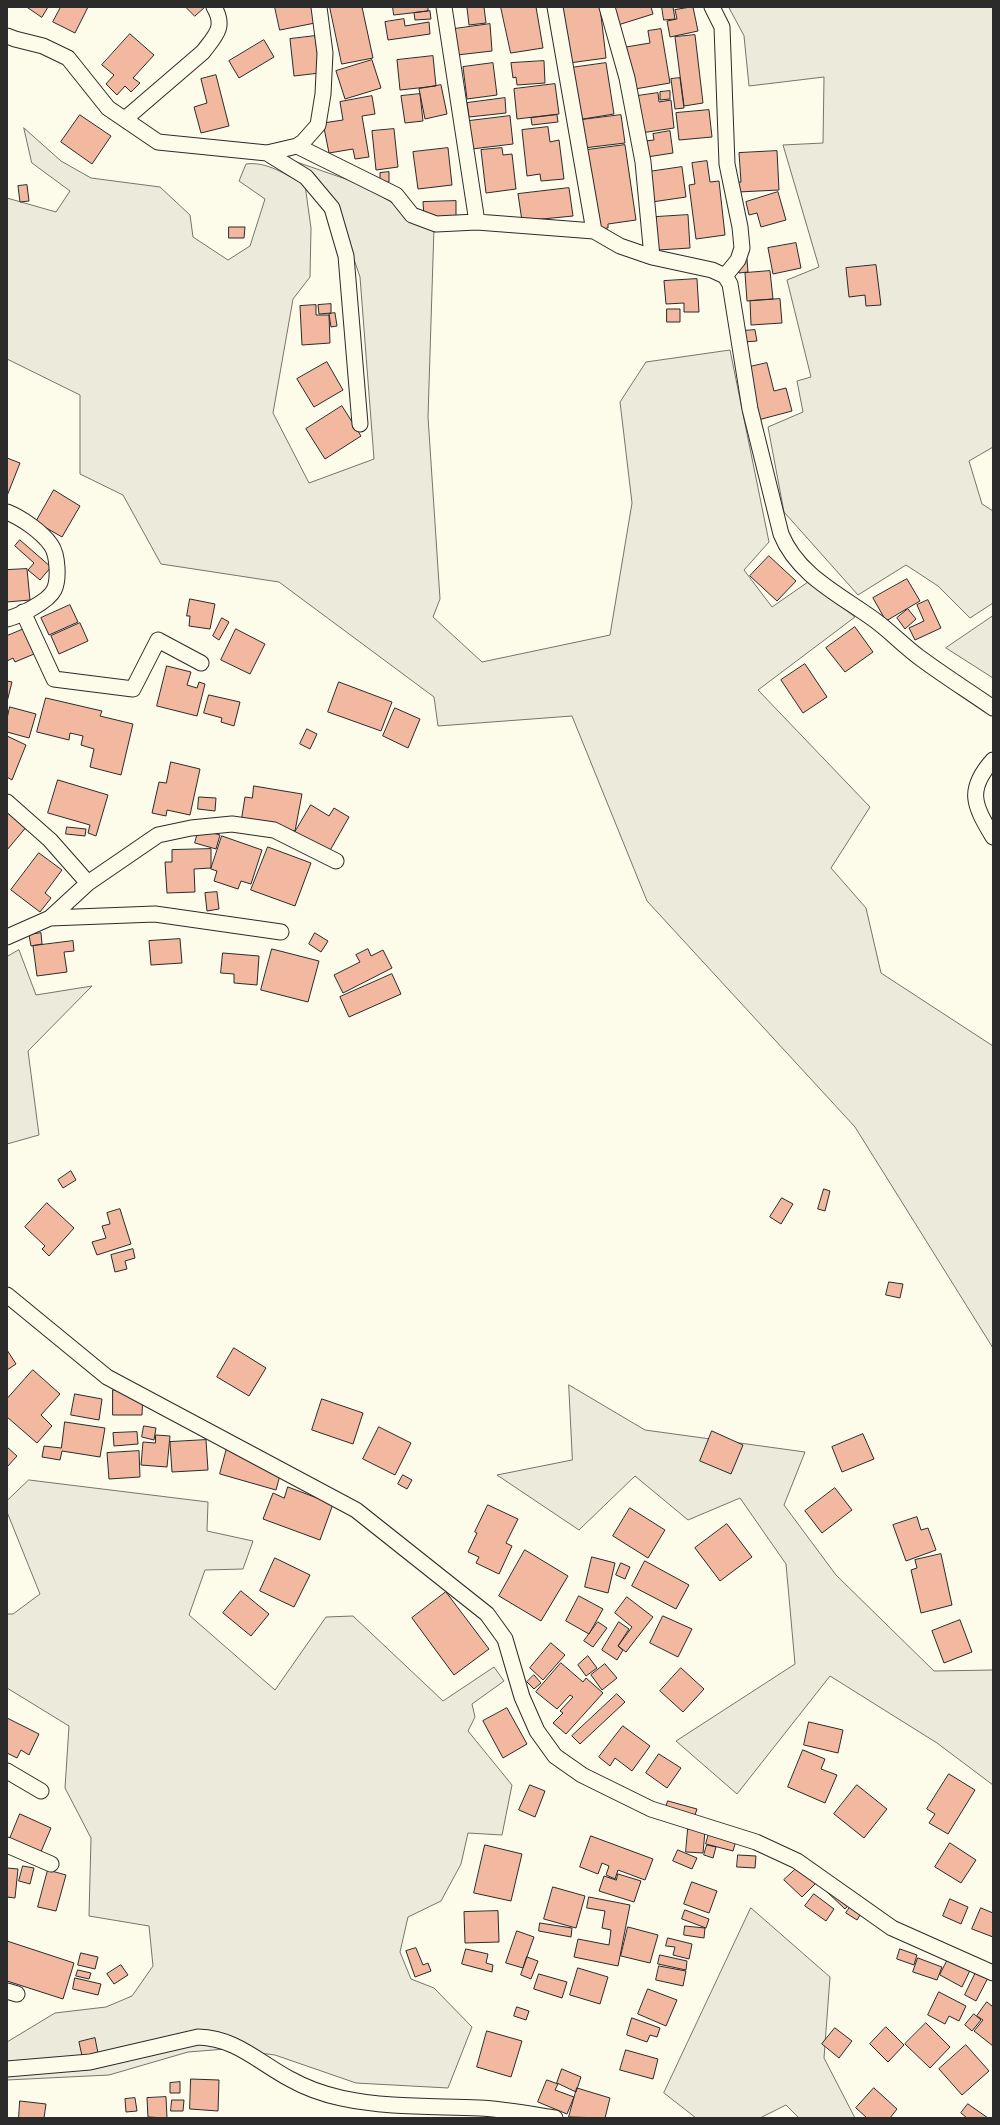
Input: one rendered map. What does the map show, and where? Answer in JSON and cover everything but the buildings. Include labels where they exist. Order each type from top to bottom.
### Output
[{"type":"street","points":[[125,120],[202,52],[213,39],[220,27],[219,15],[214,7]]},
{"type":"street","points":[[7,36],[43,46],[68,58],[108,108],[158,142],[266,153],[297,146],[303,142],[318,125],[323,94],[326,53],[319,7]]},
{"type":"street","points":[[444,7],[477,222]]},
{"type":"street","points":[[555,7],[594,231]]},
{"type":"street","points":[[607,7],[627,78],[644,162],[652,256]]},
{"type":"street","points":[[712,7],[722,27],[727,164],[740,227],[742,248],[738,260],[724,276]]},
{"type":"street","points":[[297,146],[396,195],[412,215],[436,224],[477,222],[594,231],[620,246],[652,256],[712,270],[724,276],[730,284],[750,409],[781,534],[787,550],[799,564],[824,585],[876,622],[922,659],[993,708]]},
{"type":"street","points":[[266,153],[306,177],[332,208],[346,256],[360,424]]},
{"type":"street","points":[[7,512],[22,518],[52,546],[58,566],[54,591],[42,603],[7,619]]},
{"type":"street","points":[[23,612],[54,679],[133,689],[158,640],[201,663]]},
{"type":"street","points":[[993,760],[982,772],[976,785],[975,799],[983,821],[993,837]]},
{"type":"street","points":[[7,802],[50,840],[88,883]]},
{"type":"street","points":[[7,937],[50,918],[88,883],[158,835],[205,826],[232,824],[274,830],[336,861]]},
{"type":"street","points":[[50,918],[155,914],[281,932]]},
{"type":"street","points":[[7,1295],[107,1377],[356,1510],[487,1614],[505,1639],[522,1697],[537,1731],[555,1756],[582,1775],[651,1809],[756,1842],[797,1861],[892,1928],[993,1973]]},
{"type":"street","points":[[7,1771],[41,1791]]},
{"type":"street","points":[[7,1845],[52,1864]]},
{"type":"street","points":[[7,2069],[90,2062],[198,2037],[215,2037],[239,2048],[294,2082],[312,2090],[342,2098],[406,2107],[481,2108],[555,2118]]},
{"type":"shaded area","points":[[729,7],[993,7],[993,447],[969,461],[982,504],[993,511],[993,603],[970,618],[938,586],[906,565],[858,595],[784,512],[768,427],[803,412],[797,381],[811,377],[787,280],[819,267],[783,145],[823,143],[824,77],[749,86],[744,36]]},
{"type":"shaded area","points":[[24,128],[61,161],[91,178],[160,187],[190,215],[193,237],[228,260],[250,246],[265,199],[239,181],[246,164],[269,167],[284,173],[305,185],[311,228],[310,277],[293,299],[273,413],[309,483],[374,459],[360,277],[333,197],[313,173],[288,159],[360,184],[434,227],[428,417],[440,599],[433,617],[482,662],[610,635],[632,503],[620,402],[646,362],[730,350],[769,542],[744,570],[772,607],[808,582],[855,617],[758,690],[870,807],[831,868],[866,908],[881,973],[993,1046],[993,1348],[855,1127],[647,901],[572,716],[438,726],[434,697],[279,582],[161,564],[123,495],[80,474],[80,395],[7,359],[7,198],[56,212],[70,191],[32,163]]},
{"type":"shaded area","points":[[993,616],[993,678],[946,648]]},
{"type":"shaded area","points":[[19,950],[36,995],[92,986],[28,1051],[39,1135],[7,1144],[7,957]]},
{"type":"shaded area","points":[[569,1385],[645,1430],[805,1452],[784,1505],[836,1575],[934,1671],[993,1670],[993,1785],[937,1743],[830,1676],[737,1794],[676,1741],[795,1664],[786,1564],[740,1498],[688,1520],[635,1476],[579,1530],[497,1475],[572,1460]]},
{"type":"shaded area","points":[[29,1480],[208,1502],[207,1531],[253,1541],[243,1569],[205,1570],[189,1615],[275,1690],[326,1617],[353,1616],[443,1701],[494,1667],[504,1681],[472,1704],[475,1717],[468,1731],[512,1785],[502,1835],[468,1833],[461,1864],[441,1901],[408,1917],[400,1952],[411,1979],[434,1988],[472,2027],[448,2088],[356,2083],[275,2055],[226,2049],[188,2052],[109,2075],[7,2080],[7,2042],[55,2013],[106,2007],[132,1996],[153,1966],[149,1926],[89,1916],[91,1838],[65,1788],[69,1726],[7,1688],[7,1614],[13,1614],[40,1594],[7,1512],[7,1501]]},
{"type":"shaded area","points":[[751,1908],[830,1977],[824,2058],[855,2118],[799,2118],[786,2105],[760,2118],[696,2118],[664,2093]]}]
